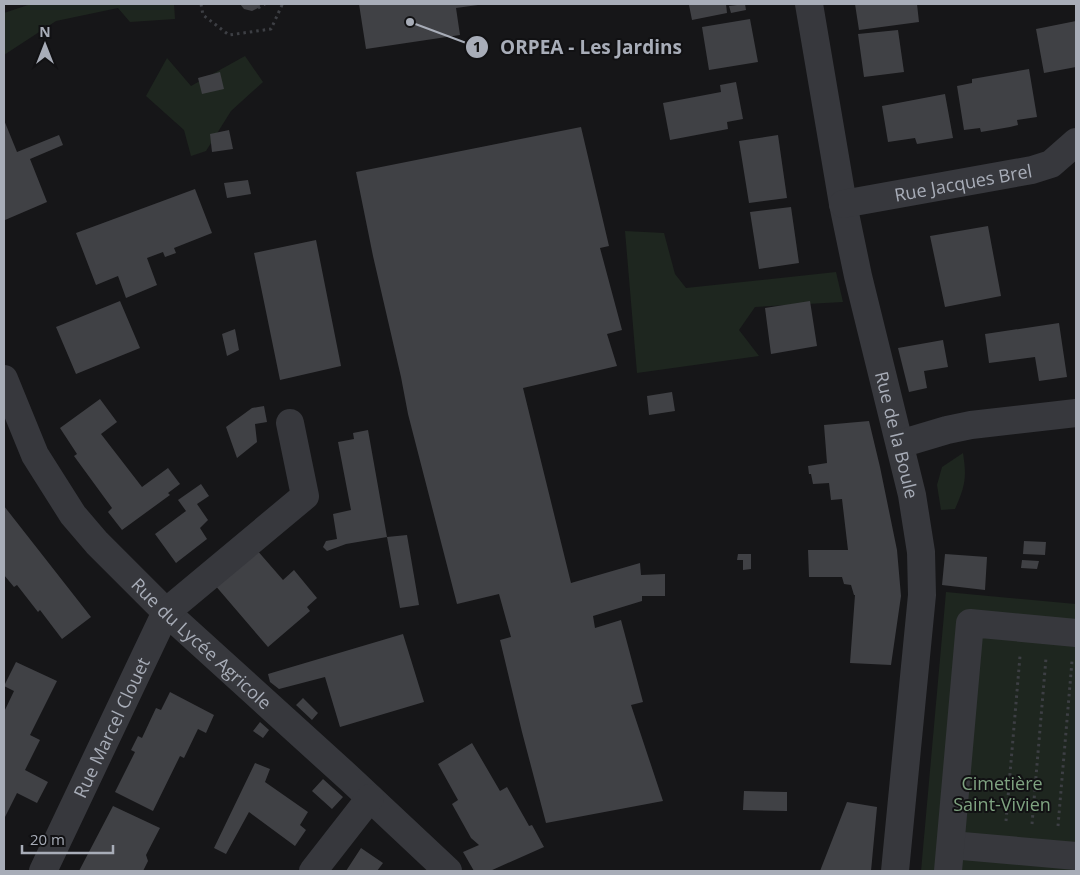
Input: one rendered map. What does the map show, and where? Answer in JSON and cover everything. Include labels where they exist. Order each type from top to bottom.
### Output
[{"type":"street","name":"Rue de la Boule","points":[[810,4],[842,204],[912,495],[921,552],[922,595],[895,871]]},
{"type":"street","name":"Rue Jacques Brel","points":[[842,204],[1032,170],[1051,164],[1076,142]]},
{"type":"street","name":"Rue du Lycée Agricole","points":[[4,379],[35,455],[72,515],[97,543],[166,612],[448,871]]},
{"type":"street","points":[[900,444],[947,430],[1076,413]]},
{"type":"street","points":[[166,612],[305,496],[290,423]]},
{"type":"street","name":"Rue Marcel Clouet","points":[[43,871],[166,612]]},
{"type":"street","points":[[948,871],[970,623],[1056,631]]},
{"type":"street","points":[[313,871],[370,798]]},
{"type":"street","points":[[951,845],[1041,853]]},
{"type":"path","points":[[201,4],[203,15],[229,35],[271,29],[282,5],[280,4]]},
{"type":"path","points":[[258,8],[265,4]]},
{"type":"path","points":[[1041,853],[1056,631]]},
{"type":"path","points":[[1041,853],[1056,631]]},
{"type":"path","points":[[1041,853],[1056,631]]},
{"type":"green space","points":[[31,4],[174,4],[175,19],[130,22],[118,8],[56,21],[4,55],[4,13]]},
{"type":"green space","points":[[245,56],[263,82],[231,111],[206,151],[191,156],[184,130],[146,96],[167,58],[191,86]]},
{"type":"green space","points":[[625,231],[664,233],[675,274],[686,288],[836,272],[843,302],[755,307],[739,330],[759,356],[637,373]]},
{"type":"green space","points":[[963,453],[965,476],[963,488],[955,509],[941,510],[937,485],[942,467]]},
{"type":"green space","name":"Cimetière Saint-Vivien","points":[[946,592],[1076,604],[1076,871],[921,871]]},
{"type":"building","points":[[240,4],[261,4],[252,11],[244,9]]},
{"type":"building","points":[[359,4],[478,5],[456,8],[460,35],[366,49]]},
{"type":"building","points":[[726,4],[727,13],[692,20],[689,5]]},
{"type":"building","points":[[745,4],[746,10],[731,13],[729,6]]},
{"type":"building","points":[[855,4],[917,4],[919,22],[859,30]]},
{"type":"building","points":[[750,19],[758,62],[709,70],[702,27]]},
{"type":"building","points":[[1076,21],[1076,67],[1044,73],[1036,29]]},
{"type":"building","points":[[898,30],[904,72],[864,77],[858,34]]},
{"type":"building","points":[[1029,69],[1037,117],[1017,120],[1018,125],[1010,127],[981,132],[980,128],[964,130],[957,86],[972,83],[972,79]]},
{"type":"building","points":[[220,72],[224,89],[202,94],[198,78]]},
{"type":"building","points":[[736,82],[743,119],[727,122],[728,129],[670,140],[663,103],[721,92],[720,85]]},
{"type":"building","points":[[945,94],[953,138],[917,144],[915,138],[888,142],[882,106]]},
{"type":"building","points":[[4,120],[17,152],[59,135],[63,145],[30,159],[47,202],[5,220]]},
{"type":"building","points":[[581,127],[609,246],[600,248],[622,330],[607,334],[617,366],[523,388],[571,583],[640,563],[641,575],[665,574],[665,596],[642,596],[642,601],[593,616],[595,628],[621,620],[643,702],[631,705],[663,801],[546,823],[500,640],[511,637],[499,594],[457,604],[408,414],[356,172]]},
{"type":"building","points":[[229,130],[233,149],[212,152],[210,134]]},
{"type":"building","points":[[778,135],[787,198],[749,203],[739,141]]},
{"type":"building","points":[[248,180],[251,194],[227,198],[224,183]]},
{"type":"building","points":[[195,189],[212,233],[174,248],[176,253],[165,257],[163,252],[147,258],[157,285],[126,298],[118,276],[96,285],[76,233]]},
{"type":"building","points":[[791,207],[799,263],[759,269],[750,212]]},
{"type":"building","points":[[988,226],[1001,296],[945,307],[930,236]]},
{"type":"building","points":[[316,240],[341,366],[280,380],[254,253]]},
{"type":"building","points":[[120,301],[140,348],[76,374],[56,327]]},
{"type":"building","points":[[810,301],[817,346],[771,354],[765,308]]},
{"type":"building","points":[[1059,323],[1067,377],[1039,381],[1035,357],[989,363],[985,334]]},
{"type":"building","points":[[235,329],[239,350],[227,356],[222,334]]},
{"type":"building","points":[[943,340],[948,367],[924,371],[927,388],[909,392],[898,348]]},
{"type":"building","points":[[672,392],[675,411],[649,415],[647,396]]},
{"type":"building","points":[[100,399],[117,422],[101,434],[142,487],[168,468],[180,484],[168,493],[170,495],[122,530],[108,512],[112,508],[74,456],[77,454],[60,428]]},
{"type":"building","points":[[264,406],[267,422],[255,424],[257,442],[237,458],[226,427],[252,408]]},
{"type":"building","points":[[869,421],[897,550],[901,596],[891,665],[850,663],[855,595],[851,585],[844,584],[842,577],[809,577],[808,550],[848,550],[842,499],[831,500],[829,483],[813,484],[808,466],[827,463],[824,425]]},
{"type":"building","points":[[368,430],[387,537],[346,544],[327,551],[323,547],[326,541],[337,539],[333,514],[351,510],[338,442],[354,439],[353,433]]},
{"type":"building","points":[[201,484],[209,496],[197,504],[208,520],[200,528],[207,539],[176,563],[155,534],[186,511],[178,500]]},
{"type":"building","points":[[4,506],[91,617],[62,639],[40,610],[38,612],[17,585],[14,587],[4,575]]},
{"type":"building","points":[[407,535],[419,605],[400,608],[387,537]]},
{"type":"building","points":[[1024,541],[1046,542],[1045,555],[1023,554]]},
{"type":"building","points":[[256,549],[283,580],[294,570],[317,598],[307,607],[310,611],[268,647],[214,584]]},
{"type":"building","points":[[738,554],[751,554],[751,569],[743,570],[743,560],[737,560]]},
{"type":"building","points":[[945,554],[987,557],[985,590],[942,585]]},
{"type":"building","points":[[1022,560],[1039,561],[1037,569],[1021,568]]},
{"type":"building","points":[[403,634],[424,702],[340,727],[325,677],[279,689],[270,682],[268,674]]},
{"type":"building","points":[[16,662],[57,681],[30,735],[40,740],[25,770],[48,782],[37,803],[17,793],[4,819],[4,712],[14,691],[4,686]]},
{"type":"building","points":[[170,692],[214,715],[206,733],[198,729],[184,758],[180,756],[153,811],[115,792],[135,752],[131,750],[138,736],[142,738],[156,708],[161,710]]},
{"type":"building","points":[[303,698],[318,713],[312,720],[296,705]]},
{"type":"building","points":[[260,722],[269,730],[263,738],[253,731]]},
{"type":"building","points":[[472,743],[500,791],[507,787],[529,826],[532,825],[544,847],[490,871],[474,871],[463,852],[479,845],[471,838],[452,804],[458,800],[438,764]]},
{"type":"building","points":[[255,763],[270,769],[265,782],[308,812],[300,825],[306,830],[295,846],[249,812],[226,854],[214,848]]},
{"type":"building","points":[[323,779],[343,797],[332,809],[312,791]]},
{"type":"building","points":[[744,791],[787,792],[787,811],[743,810]]},
{"type":"building","points":[[847,802],[877,807],[871,871],[820,871]]},
{"type":"building","points":[[113,806],[160,828],[146,855],[148,861],[143,871],[79,871]]},
{"type":"building","points":[[361,848],[383,863],[377,871],[346,871]]},
{"type":"place","name":"ORPEA - Les Jardins","points":[[410,22]]}]
